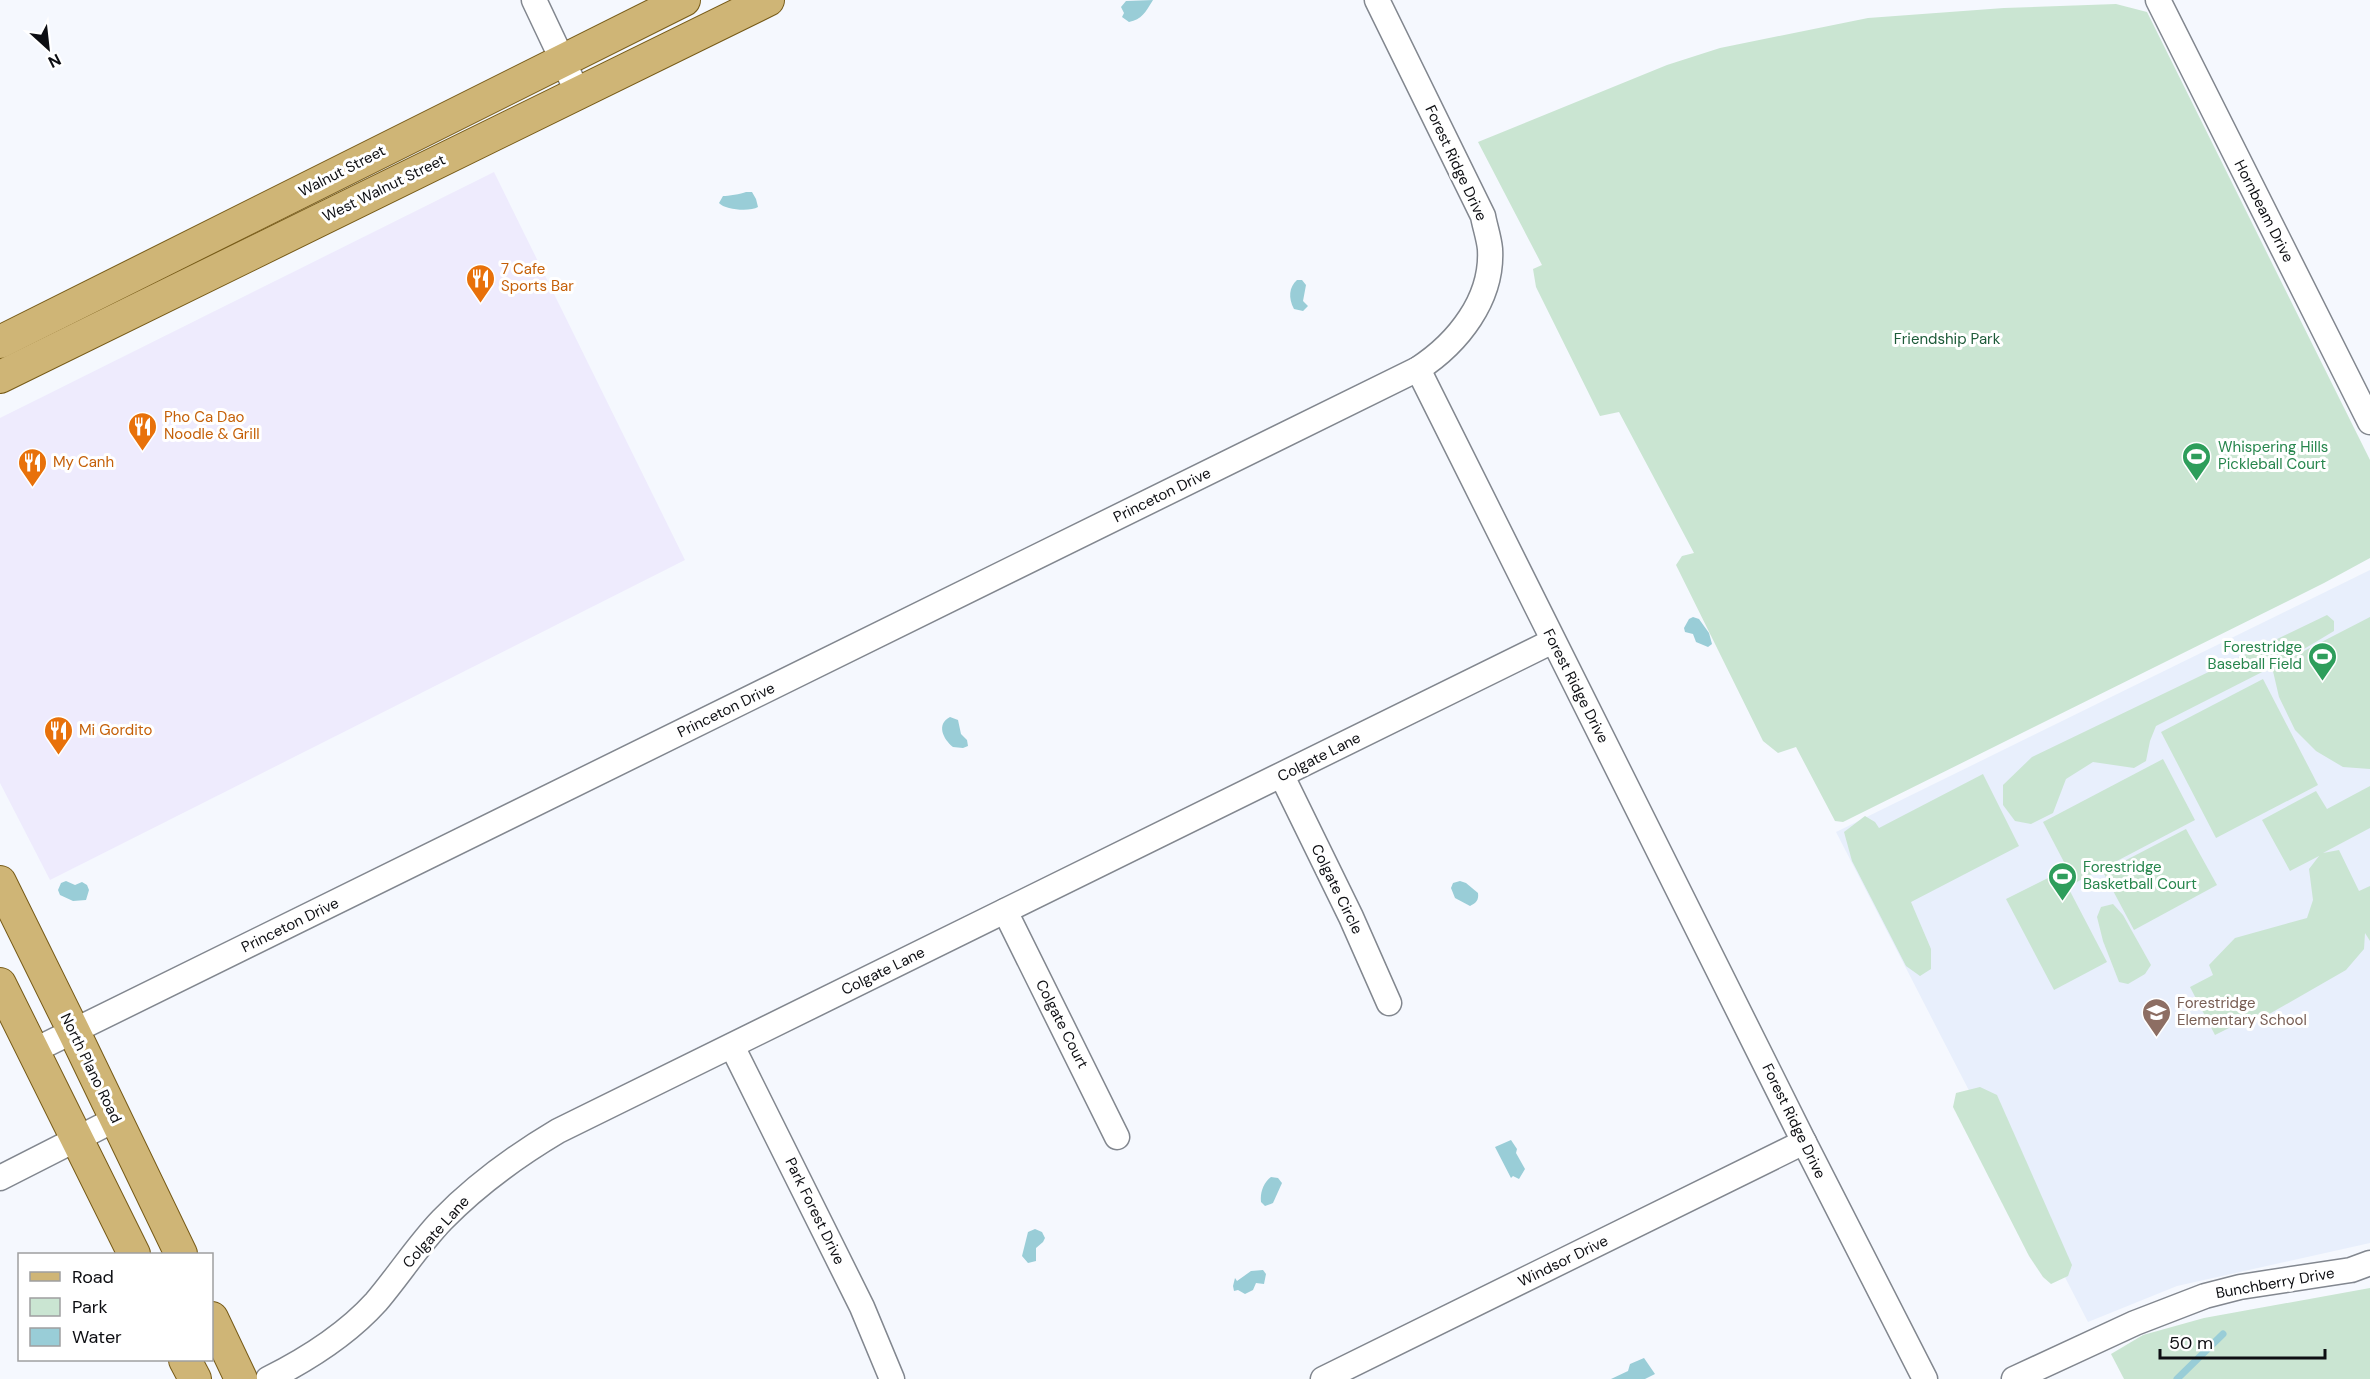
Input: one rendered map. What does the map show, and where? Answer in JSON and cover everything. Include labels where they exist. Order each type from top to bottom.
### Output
[{"type":"main road","name":"Walnut Street","points":[[0,342],[684,0]]},
{"type":"main road","name":"West Walnut Street","points":[[0,377],[768,0]]},
{"type":"main road","name":"North Plano Road","points":[[0,882],[75,1032],[181,1253]]},
{"type":"main road","points":[[0,984],[134,1253]]},
{"type":"main road","points":[[213,1320],[241,1379]]},
{"type":"main road","points":[[186,1361],[195,1379]]},
{"type":"street","points":[[534,0],[578,93]]},
{"type":"street","name":"Forest Ridge Drive","points":[[1377,0],[1483,216],[1490,249],[1486,282],[1474,312],[1454,340],[1436,357],[1418,369],[1488,505],[1553,641],[1804,1142],[1925,1379]]},
{"type":"street","name":"Hornbeam Drive","points":[[2158,0],[2370,422]]},
{"type":"street","name":"Princeton Drive","points":[[33,1051],[1418,369]]},
{"type":"street","name":"Colgate Lane","points":[[268,1379],[284,1371],[355,1323],[441,1221],[479,1184],[516,1156],[558,1131],[1553,641]]},
{"type":"street","name":"Colgate Circle","points":[[1282,776],[1351,917],[1389,1003]]},
{"type":"street","name":"Colgate Court","points":[[1005,911],[1117,1137]]},
{"type":"street","name":"Park Forest Drive","points":[[732,1046],[862,1307],[892,1379]]},
{"type":"street","points":[[0,1178],[116,1119]]},
{"type":"street","name":"Windsor Drive","points":[[1323,1379],[1804,1142]]},
{"type":"street","name":"Bunchberry Drive","points":[[2014,1379],[2135,1323],[2205,1296],[2240,1287],[2351,1270],[2370,1263]]},
{"type":"shaded area","points":[[494,172],[685,560],[50,880],[0,783],[0,418]]},
{"type":"shaded area","name":"Forestridge Elementary School","points":[[2370,570],[2370,1243],[2177,1286],[2088,1322],[1836,832]]},
{"type":"green space","name":"Friendship Park","points":[[2116,4],[2147,12],[2370,460],[2370,558],[1843,822],[1835,821],[1796,747],[1778,753],[1763,741],[1676,565],[1682,556],[1694,553],[1619,412],[1600,416],[1536,287],[1533,269],[1542,265],[1478,142],[1667,65],[1720,48],[1868,18],[2004,8]]},
{"type":"green space","points":[[2327,615],[2334,621],[2334,631],[2277,665],[2370,617],[2370,769],[2343,767],[2316,751],[2295,730],[2279,697],[2272,667],[2156,726],[2146,761],[2134,768],[2093,762],[2066,779],[2053,813],[2031,824],[2015,821],[2003,805],[2003,785],[2032,757]]},
{"type":"green space","points":[[2263,679],[2318,785],[2216,838],[2161,732]]},
{"type":"green space","points":[[2163,759],[2195,820],[2075,883],[2043,822]]},
{"type":"green space","points":[[1983,774],[2019,846],[1911,902],[1931,949],[1931,969],[1920,976],[1906,966],[1852,861],[1844,832],[1865,816],[1875,822],[1879,828]]},
{"type":"green space","points":[[2370,786],[2370,828],[2323,853],[2339,850],[2359,891],[2370,886],[2370,941],[2365,933],[2364,949],[2346,970],[2264,1017],[2253,1016],[2215,1035],[2190,987],[2213,975],[2209,965],[2235,938],[2307,918],[2313,900],[2309,869],[2319,856],[2290,871],[2262,820],[2316,791],[2327,809]]},
{"type":"green space","points":[[2186,829],[2217,885],[2134,930],[2103,872]]},
{"type":"green space","points":[[2060,872],[2107,962],[2054,990],[2006,899]]},
{"type":"green space","points":[[2113,904],[2123,915],[2151,965],[2145,974],[2128,984],[2119,982],[2103,941],[2097,917],[2101,907]]},
{"type":"green space","points":[[1980,1087],[1997,1095],[2072,1265],[2068,1276],[2051,1284],[2043,1277],[2029,1256],[1953,1107],[1956,1093]]},
{"type":"green space","points":[[2370,1288],[2370,1379],[2124,1379],[2111,1354],[2143,1335],[2204,1318]]},
{"type":"water","points":[[1153,0],[1137,19],[1129,22],[1122,17],[1124,13],[1121,7],[1126,1]]},
{"type":"water","points":[[752,192],[758,207],[738,210],[719,203],[723,196]]},
{"type":"water","points":[[1297,280],[1302,280],[1306,285],[1303,301],[1308,306],[1303,311],[1294,309],[1291,301],[1291,289]]},
{"type":"water","points":[[1693,617],[1699,619],[1709,633],[1712,644],[1708,647],[1696,642],[1693,634],[1685,632],[1684,628],[1689,619]]},
{"type":"water","points":[[950,717],[958,720],[961,734],[967,740],[968,746],[953,747],[946,740],[942,727]]},
{"type":"water","points":[[66,881],[75,885],[82,882],[87,885],[89,890],[86,900],[73,901],[60,895],[58,890],[61,883]]},
{"type":"water","points":[[1460,881],[1478,893],[1477,901],[1470,906],[1455,898],[1451,888],[1453,883]]},
{"type":"water","points":[[1511,1140],[1525,1169],[1519,1179],[1513,1176],[1511,1178],[1495,1147]]},
{"type":"water","points":[[1271,1177],[1278,1178],[1282,1183],[1273,1203],[1265,1206],[1261,1202],[1262,1192],[1264,1185]]},
{"type":"water","points":[[1035,1229],[1042,1232],[1045,1238],[1036,1248],[1036,1261],[1028,1263],[1022,1256],[1028,1232]]},
{"type":"water","points":[[1263,1270],[1266,1274],[1264,1284],[1256,1283],[1253,1290],[1245,1294],[1238,1290],[1234,1291],[1235,1278],[1237,1281],[1251,1271]]},
{"type":"water","points":[[1644,1358],[1655,1374],[1645,1379],[1611,1379],[1628,1371],[1630,1364]]},
{"type":"waterway","points":[[2177,1379],[2223,1334]]},
{"type":"place","name":"7 Cafe Sports Bar","points":[[480,304]]},
{"type":"place","name":"Pho Ca Dao Noodle & Grill","points":[[143,452]]},
{"type":"place","name":"Whispering Hills Pickleball Court","points":[[2197,482]]},
{"type":"place","name":"My Canh","points":[[32,488]]},
{"type":"place","name":"Forestridge Baseball Field","points":[[2323,682]]},
{"type":"place","name":"Mi Gordito","points":[[58,756]]},
{"type":"place","name":"Forestridge Basketball Court","points":[[2062,902]]},
{"type":"place","name":"Forestridge Elementary School","points":[[2156,1038]]}]
